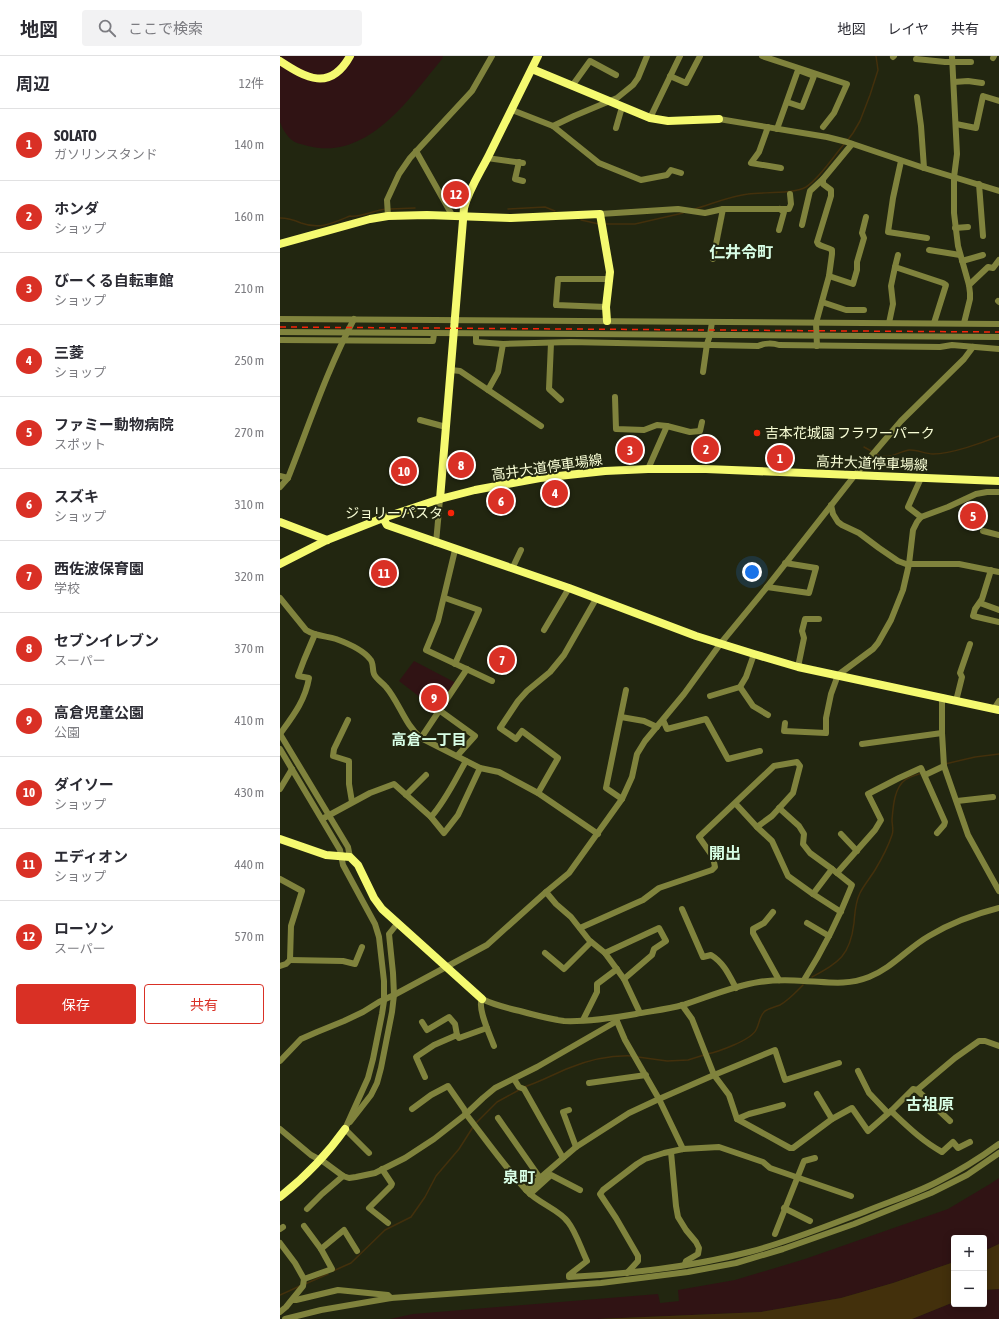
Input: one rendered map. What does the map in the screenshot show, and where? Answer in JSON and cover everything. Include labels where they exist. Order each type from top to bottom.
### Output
[{"type":"street","points":[[280,61],[309,78],[318,79],[328,77],[337,72],[350,56]]},
{"type":"street","points":[[388,216],[387,200],[399,174],[416,151],[472,91],[492,56]]},
{"type":"street","points":[[436,543],[463,217],[467,197],[538,56]]},
{"type":"street","points":[[553,126],[617,98],[633,85],[638,78],[647,56]]},
{"type":"street","points":[[650,118],[680,56]]},
{"type":"street","points":[[670,76],[686,83],[700,56]]},
{"type":"street","points":[[762,56],[847,84],[834,113],[823,126]]},
{"type":"street","points":[[916,58],[945,62],[952,59],[971,62]]},
{"type":"street","points":[[952,59],[957,154],[954,177],[955,228],[961,258],[969,285],[970,299],[964,323]]},
{"type":"street","points":[[572,86],[590,61],[616,75]]},
{"type":"street","points":[[532,69],[650,118],[668,121],[719,119],[827,137],[848,142],[901,161],[999,191]]},
{"type":"street","points":[[777,129],[798,70],[814,76],[802,107],[787,102]]},
{"type":"street","points":[[954,82],[968,81],[982,83]]},
{"type":"street","points":[[956,124],[976,128],[983,96],[999,101]]},
{"type":"street","points":[[917,97],[924,168]]},
{"type":"street","points":[[616,128],[622,107]]},
{"type":"street","points":[[512,110],[553,126],[599,163],[641,180],[667,175],[671,170],[681,173]]},
{"type":"street","points":[[768,127],[759,152],[751,163],[781,168]]},
{"type":"street","points":[[802,225],[810,191],[822,179],[848,142]]},
{"type":"street","points":[[416,151],[452,215]]},
{"type":"street","points":[[487,158],[521,162],[515,179],[523,181]]},
{"type":"street","points":[[901,161],[893,198],[888,232],[927,238]]},
{"type":"street","points":[[817,346],[816,323],[829,276],[832,250],[830,248],[820,246],[817,242],[831,196],[831,190],[823,184],[822,179]]},
{"type":"street","points":[[979,184],[983,236]]},
{"type":"street","points":[[280,244],[370,219],[388,216],[452,215],[463,217],[601,221],[678,209],[705,213],[723,209],[789,209],[791,204],[790,194]]},
{"type":"street","points":[[779,230],[784,212],[780,208]]},
{"type":"street","points":[[713,259],[723,209]]},
{"type":"street","points":[[829,276],[853,284],[858,270],[857,262],[864,238],[862,233],[866,217]]},
{"type":"street","points":[[601,221],[610,272],[606,307],[607,321]]},
{"type":"street","points":[[955,228],[968,227]]},
{"type":"street","points":[[929,250],[961,258],[983,255]]},
{"type":"street","points":[[889,323],[893,304],[891,286],[898,255]]},
{"type":"street","points":[[969,285],[988,267],[993,268],[999,260]]},
{"type":"street","points":[[895,267],[946,285],[934,323]]},
{"type":"street","points":[[606,307],[556,305],[558,278],[609,279]]},
{"type":"street","points":[[822,302],[846,310],[864,310]]},
{"type":"street","points":[[280,319],[999,324]]},
{"type":"street","points":[[280,487],[288,478],[343,340],[354,319]]},
{"type":"street","points":[[703,372],[712,322]]},
{"type":"street","points":[[280,332],[999,337]]},
{"type":"street","points":[[280,340],[433,341],[434,334]]},
{"type":"street","points":[[476,334],[476,342],[503,344],[570,342],[758,346],[762,344],[776,344],[779,346],[940,347],[952,345],[999,349]]},
{"type":"street","points":[[551,343],[549,389],[561,400]]},
{"type":"street","points":[[488,390],[498,372],[503,344]]},
{"type":"street","points":[[280,1061],[301,1039],[344,1022],[448,967],[495,940],[546,892],[569,873],[622,799],[632,777],[637,754],[684,694],[721,643],[855,475],[901,422],[973,347]]},
{"type":"street","points":[[451,370],[460,371],[541,426]]},
{"type":"street","points":[[615,397],[616,429],[644,430],[657,425],[690,432],[700,431],[702,422]]},
{"type":"street","points":[[420,420],[446,427]]},
{"type":"street","points":[[648,469],[667,426]]},
{"type":"street","name":"高井大道停車場線","points":[[280,564],[327,540],[383,518],[440,499],[475,490],[540,478],[605,471],[706,469],[999,481]]},
{"type":"street","points":[[280,476],[288,478]]},
{"type":"street","points":[[920,517],[908,508],[921,478]]},
{"type":"street","points":[[986,480],[988,492]]},
{"type":"street","points":[[785,723],[784,731],[826,733],[826,718],[831,694],[838,675],[878,644],[891,620],[903,590],[909,564],[913,530],[920,517],[948,507],[976,494],[999,492]]},
{"type":"street","points":[[831,505],[833,514],[838,522],[859,533],[898,561],[909,564],[959,564],[999,572]]},
{"type":"street","points":[[383,518],[387,525],[436,543],[569,588],[696,636],[754,654],[798,667],[996,709],[999,700]]},
{"type":"street","points":[[280,522],[327,540]]},
{"type":"street","points":[[983,531],[999,535]]},
{"type":"street","points":[[456,550],[445,598],[438,621],[426,650],[492,681]]},
{"type":"street","points":[[512,569],[521,550]]},
{"type":"street","points":[[767,587],[809,593],[816,568],[785,563]]},
{"type":"street","points":[[991,570],[982,599],[975,609],[973,616],[999,622]]},
{"type":"street","points":[[544,630],[569,588]]},
{"type":"street","points":[[280,598],[306,630],[350,645],[371,659],[374,673],[387,688],[407,721],[421,738],[480,768],[498,772],[538,793],[598,834]]},
{"type":"street","points":[[445,598],[479,610],[454,664]]},
{"type":"street","points":[[538,793],[558,758],[522,731],[516,739],[500,728],[518,701],[527,691],[550,672],[564,655],[596,599]]},
{"type":"street","points":[[980,603],[999,610]]},
{"type":"street","points":[[798,667],[804,638],[802,631],[805,619],[819,619]]},
{"type":"street","points":[[316,634],[298,676],[308,678],[302,700],[280,734],[348,848],[350,857]]},
{"type":"street","points":[[956,701],[962,677],[960,673],[970,644]]},
{"type":"street","points":[[710,696],[740,687],[746,677],[754,654]]},
{"type":"street","points":[[421,738],[467,669]]},
{"type":"street","points":[[740,687],[754,706],[768,715]]},
{"type":"street","points":[[622,799],[606,788],[626,690]]},
{"type":"street","points":[[942,697],[944,766],[968,835],[999,891]]},
{"type":"street","points":[[439,710],[476,736],[458,756]]},
{"type":"street","points":[[621,717],[644,721],[657,727]]},
{"type":"street","points":[[663,720],[667,729],[706,719],[728,759],[760,750]]},
{"type":"street","points":[[348,720],[334,749],[333,756],[350,761],[349,784],[352,802]]},
{"type":"street","points":[[862,744],[942,732]]},
{"type":"street","points":[[280,749],[340,850],[343,865],[375,924],[379,937],[384,1001],[368,1078],[345,1129]]},
{"type":"street","points":[[431,817],[448,794],[466,761]]},
{"type":"street","points":[[580,928],[643,900],[659,888],[712,870],[715,867],[714,857],[699,837],[774,766],[797,762],[800,766],[793,793],[772,816],[757,827]]},
{"type":"street","points":[[925,775],[944,766]]},
{"type":"street","points":[[322,819],[370,792],[394,784],[431,817],[444,833],[458,815],[480,768]]},
{"type":"street","points":[[813,894],[834,871],[857,851],[875,830],[881,820],[868,794],[922,768],[945,822],[937,833]]},
{"type":"street","points":[[280,789],[292,769]]},
{"type":"street","points":[[406,795],[426,775]]},
{"type":"street","points":[[957,801],[993,798]]},
{"type":"street","points":[[735,803],[772,841],[788,876],[841,912]]},
{"type":"street","points":[[779,808],[799,826],[804,834],[803,844],[810,853],[852,885],[829,936],[804,980]]},
{"type":"street","points":[[841,834],[857,851]]},
{"type":"street","points":[[280,840],[326,855],[350,857],[358,864],[374,898],[382,909],[482,999],[542,1017],[565,1021],[616,1019],[640,1013],[658,1011],[758,982],[804,980],[844,984],[868,978],[881,972],[929,936],[979,913],[999,908]]},
{"type":"street","points":[[280,879],[302,891],[292,926],[290,960],[286,964],[280,966]]},
{"type":"street","points":[[546,892],[556,904],[571,917],[591,942],[605,953],[624,979],[640,1013]]},
{"type":"street","points":[[682,909],[703,957],[711,955],[719,960],[736,988]]},
{"type":"street","points":[[773,912],[764,923],[753,929],[753,933],[779,980]]},
{"type":"street","points":[[807,923],[829,936]]},
{"type":"street","points":[[280,1197],[299,1182],[321,1161],[365,1104],[377,1083],[389,1029],[394,996],[389,934],[397,924]]},
{"type":"street","points":[[605,953],[659,928],[666,941],[654,949],[652,955],[624,979]]},
{"type":"street","points":[[545,953],[564,969],[591,942]]},
{"type":"street","points":[[290,960],[343,961],[355,964],[362,947]]},
{"type":"street","points":[[582,1020],[597,992],[597,984],[617,969]]},
{"type":"street","points":[[482,999],[481,1006],[494,1046]]},
{"type":"street","points":[[682,1005],[692,1019],[714,1074],[729,1095],[737,1119],[790,1148],[793,1148],[832,1119],[852,1108],[868,1130],[890,1112],[913,1089],[917,1090],[955,1058],[979,1041],[985,1041],[999,1046]]},
{"type":"street","points":[[422,1022],[427,1030],[449,1017],[455,1024],[459,1038],[487,1028]]},
{"type":"street","points":[[616,1019],[625,1040],[659,1099],[683,1146],[683,1149]]},
{"type":"street","points":[[280,1129],[311,1155],[343,1176],[356,1177],[374,1172],[405,1158],[434,1139],[466,1114],[495,1088],[538,1066],[616,1019]]},
{"type":"street","points":[[425,1077],[416,1057],[434,1045],[457,1034]]},
{"type":"street","points":[[528,1192],[540,1178],[576,1147],[630,1113],[714,1074],[775,1050],[785,1080],[839,1063]]},
{"type":"street","points":[[858,1071],[869,1093],[930,1146],[942,1152],[953,1142],[958,1148],[970,1142]]},
{"type":"street","points":[[589,1083],[646,1075]]},
{"type":"street","points":[[514,1078],[519,1087],[524,1089],[563,1158]]},
{"type":"street","points":[[412,1109],[431,1094],[448,1086],[466,1114],[510,1172],[528,1192],[560,1214],[568,1222],[587,1261],[569,1275],[569,1277],[627,1273],[684,1265],[750,1252],[852,1216],[936,1183],[964,1168],[999,1144]]},
{"type":"street","points":[[917,1090],[950,1121]]},
{"type":"street","points":[[817,1094],[832,1119]]},
{"type":"street","points":[[737,1119],[749,1114],[783,1105]]},
{"type":"street","points":[[569,1110],[563,1112],[576,1147]]},
{"type":"street","points":[[498,1118],[540,1178]]},
{"type":"street","points":[[345,1129],[369,1153]]},
{"type":"street","points":[[627,1273],[638,1261],[638,1256],[600,1194],[603,1190],[645,1159],[683,1149],[719,1147],[763,1162],[770,1168],[851,1196]]},
{"type":"street","points":[[670,1152],[678,1216],[699,1248],[698,1254],[686,1261],[684,1265]]},
{"type":"street","points":[[285,1319],[321,1310],[391,1298],[602,1283],[688,1272],[736,1263],[790,1247],[854,1224],[930,1193],[967,1175],[999,1153]]},
{"type":"street","points":[[775,1234],[784,1208],[804,1161],[815,1158]]},
{"type":"street","points":[[382,1169],[392,1184],[369,1208],[388,1223]]},
{"type":"street","points":[[528,1192],[551,1175],[580,1190]]},
{"type":"street","points":[[307,1209],[343,1176]]},
{"type":"street","points":[[784,1208],[810,1221]]},
{"type":"street","points":[[304,1226],[321,1249],[332,1269],[304,1279]]},
{"type":"street","points":[[321,1249],[344,1230],[357,1251]]},
{"type":"street","points":[[280,1243],[295,1263],[304,1279],[303,1286],[293,1300],[280,1312]]},
{"type":"street","points":[[293,1300],[338,1290],[388,1295],[391,1298]]},
{"type":"shaded area","points":[[280,56],[443,56],[416,92],[385,123],[368,136],[350,144],[330,148],[308,146],[294,142],[282,128],[280,122]]},
{"type":"shaded area","points":[[414,661],[458,684],[438,711],[399,681]]},
{"type":"shaded area","points":[[999,1178],[999,1244],[987,1250],[987,1235],[951,1235],[951,1263],[893,1283],[841,1298],[761,1312],[598,1319],[390,1319],[413,1314],[658,1294],[660,1303],[679,1301],[678,1290],[735,1280],[805,1259],[948,1209]]},
{"type":"shaded area","points":[[999,1244],[999,1289],[987,1290],[987,1250]]},
{"type":"shaded area","points":[[951,1263],[951,1303],[912,1319],[598,1319],[761,1312],[841,1298],[893,1283]]},
{"type":"shaded area","points":[[999,1289],[999,1319],[912,1319],[951,1303],[951,1307],[987,1307],[987,1290]]},
{"type":"waterway","points":[[847,141],[860,121],[870,95],[878,70],[876,56]]},
{"type":"waterway","points":[[695,209],[741,195],[786,192],[806,187],[821,173],[844,144]]},
{"type":"waterway","points":[[508,209],[545,207],[555,211]]},
{"type":"waterway","points":[[390,209],[415,208]]},
{"type":"waterway","points":[[280,218],[291,219],[308,225],[320,226],[350,216],[358,216],[386,209]]},
{"type":"waterway","points":[[605,224],[635,224],[683,213]]},
{"type":"waterway","points":[[581,220],[599,224]]},
{"type":"waterway","points":[[876,454],[885,457],[909,450],[930,454],[940,454],[966,448],[999,436]]},
{"type":"waterway","points":[[864,447],[873,452]]},
{"type":"waterway","points":[[945,764],[975,757],[999,754]]},
{"type":"waterway","points":[[812,977],[836,962],[846,951],[850,943],[858,897],[880,862],[892,835],[894,804],[898,788],[907,779],[922,773]]},
{"type":"waterway","points":[[707,1054],[719,1051],[748,1038],[756,1030],[765,1011],[783,1003],[803,985]]},
{"type":"waterway","points":[[638,1057],[667,1061],[688,1060],[704,1055]]},
{"type":"waterway","points":[[524,1087],[584,1063],[608,1057],[633,1056]]},
{"type":"waterway","points":[[475,1124],[497,1102],[519,1090]]},
{"type":"waterway","points":[[333,1271],[351,1263],[385,1230],[411,1217],[425,1197],[436,1176],[459,1149],[473,1127]]},
{"type":"waterway","points":[[305,1284],[328,1274]]},
{"type":"waterway","points":[[280,1295],[300,1286]]},
{"type":"railway","points":[[280,327],[999,332]]},
{"type":"place","name":"ローソン","points":[[456,194]]},
{"type":"place","name":"吉本花城園 フラワーパーク","points":[[757,433]]},
{"type":"place","name":"ホンダ","points":[[706,449]]},
{"type":"place","name":"びーくる自転車館","points":[[630,450]]},
{"type":"place","name":"SOLATO","points":[[780,458]]},
{"type":"place","name":"セブンイレブン","points":[[461,465]]},
{"type":"place","name":"ダイソー","points":[[404,471]]},
{"type":"place","name":"三菱","points":[[555,493]]},
{"type":"place","name":"スズキ","points":[[501,501]]},
{"type":"place","name":"ジョリーパスタ","points":[[451,513]]},
{"type":"place","name":"ファミー動物病院","points":[[973,516]]},
{"type":"place","name":"エディオン","points":[[384,573]]},
{"type":"place","name":"西佐波保育園","points":[[502,660]]},
{"type":"place","name":"高倉児童公園","points":[[434,698]]},
{"type":"district","name":"仁井令町","points":[[741,252]]},
{"type":"district","name":"高倉一丁目","points":[[429,739]]},
{"type":"district","name":"開出","points":[[725,853]]},
{"type":"district","name":"古祖原","points":[[930,1104]]},
{"type":"district","name":"泉町","points":[[519,1177]]}]
